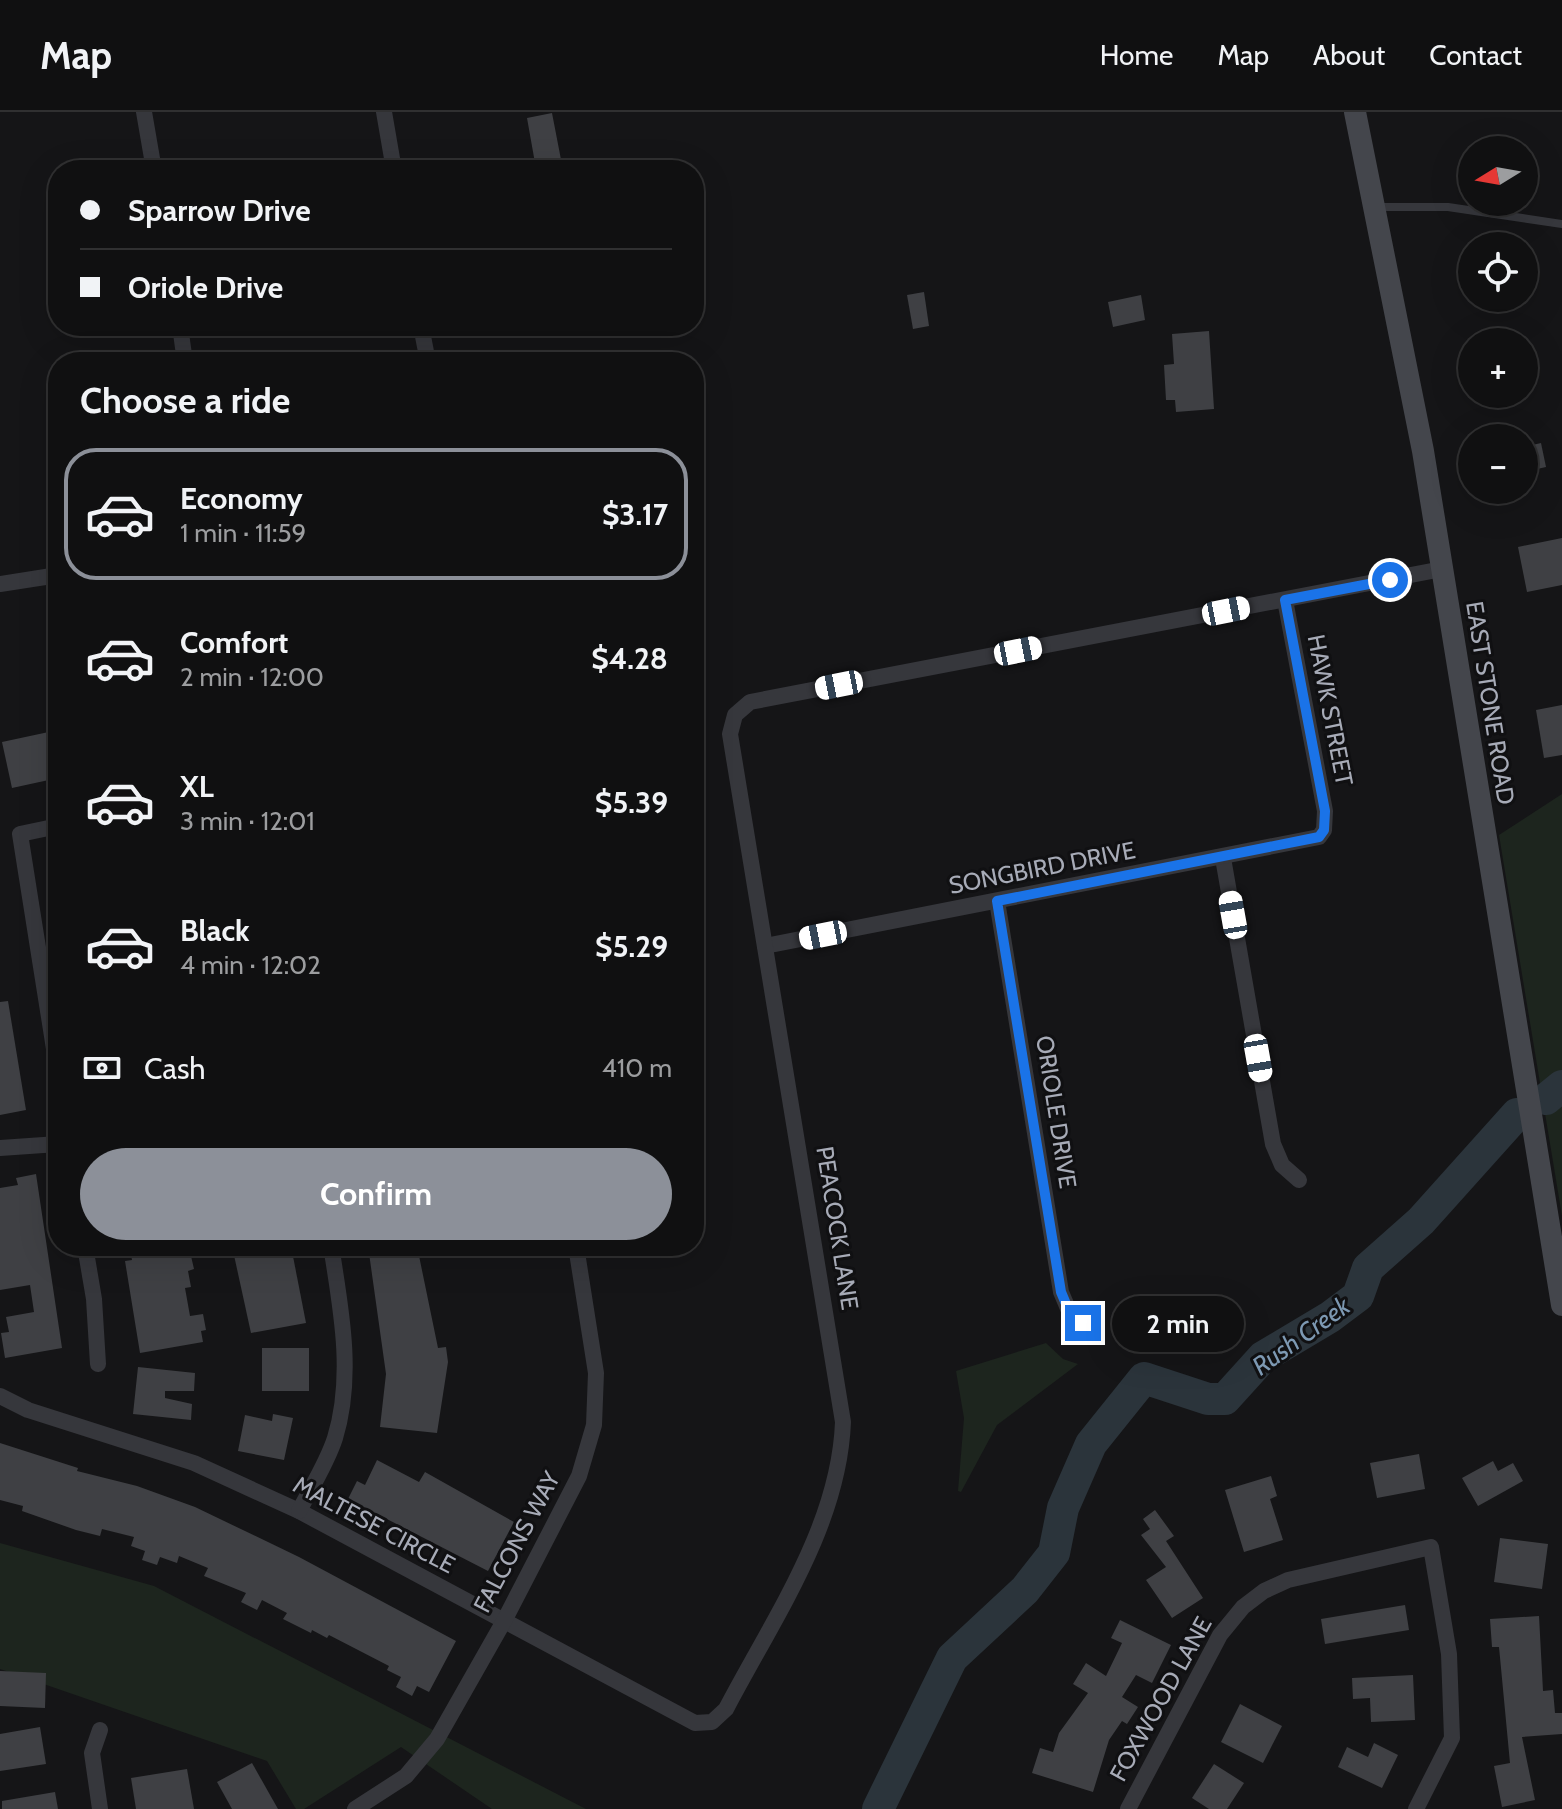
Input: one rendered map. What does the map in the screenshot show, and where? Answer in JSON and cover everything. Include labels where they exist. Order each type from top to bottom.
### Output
[{"type":"main road","name":"EAST STONE ROAD","points":[[1355,112],[1416,405],[1562,1305]]},
{"type":"street","points":[[144,112],[152,160]]},
{"type":"street","points":[[384,112],[392,160]]},
{"type":"street","points":[[1285,600],[1442,569]]},
{"type":"street","points":[[0,584],[48,577]]},
{"type":"street","name":"PEACOCK LANE","points":[[712,1722],[726,1709],[820,1527],[838,1474],[842,1447],[841,1401],[730,734],[735,715],[750,702],[1285,600]]},
{"type":"street","name":"HAWK STREET","points":[[1285,600],[1325,811],[1324,830]]},
{"type":"street","points":[[48,828],[20,834],[48,1011]]},
{"type":"street","name":"SONGBIRD DRIVE","points":[[765,946],[1311,841],[1324,830]]},
{"type":"street","points":[[1223,858],[1273,1144],[1282,1165],[1299,1180]]},
{"type":"street","name":"ORIOLE DRIVE","points":[[997,901],[1061,1292],[1069,1311],[1083,1323]]},
{"type":"street","points":[[0,1148],[48,1145]]},
{"type":"street","points":[[87,1256],[94,1299],[98,1364]]},
{"type":"street","points":[[299,1511],[335,1439],[344,1385],[344,1325],[333,1256]]},
{"type":"street","name":"FALCONS WAY","points":[[355,1809],[389,1789],[423,1758],[504,1621],[579,1476],[594,1425],[596,1373],[578,1256]]},
{"type":"street","name":"MALTESE CIRCLE","points":[[0,1396],[28,1410],[194,1463],[299,1511],[695,1723],[712,1722]]},
{"type":"street","name":"FOXWOOD LANE","points":[[1128,1809],[1220,1635],[1243,1607],[1264,1591],[1288,1580],[1431,1547],[1449,1654],[1452,1738],[1416,1809]]},
{"type":"street","points":[[100,1730],[92,1753],[100,1809]]},
{"type":"lane","points":[[1376,207],[1448,207],[1562,224]]},
{"type":"shaded area","points":[[1562,794],[1562,1216],[1499,835]]},
{"type":"shaded area","points":[[1046,1343],[1063,1359],[1078,1364],[997,1425],[961,1492],[958,1491],[964,1418],[956,1371]]},
{"type":"shaded area","points":[[0,1543],[154,1586],[586,1809],[492,1809],[401,1747],[304,1809],[296,1809],[267,1761],[0,1669]]},
{"type":"building","points":[[552,113],[561,160],[534,160],[527,118]]},
{"type":"building","points":[[924,292],[929,326],[913,329],[907,295]]},
{"type":"building","points":[[1141,295],[1145,320],[1113,327],[1108,302]]},
{"type":"building","points":[[1209,331],[1214,409],[1176,412],[1175,400],[1166,400],[1164,365],[1174,364],[1172,334]]},
{"type":"building","points":[[1541,443],[1546,467],[1538,469],[1538,444]]},
{"type":"building","points":[[1562,538],[1562,585],[1527,592],[1518,547]]},
{"type":"building","points":[[1562,705],[1562,755],[1544,758],[1536,710]]},
{"type":"building","points":[[48,732],[48,780],[12,788],[2,742]]},
{"type":"building","points":[[8,1001],[26,1110],[0,1115],[0,1002]]},
{"type":"building","points":[[36,1174],[62,1348],[5,1358],[1,1333],[9,1332],[6,1317],[34,1312],[30,1285],[0,1290],[0,1188],[18,1185],[16,1178]]},
{"type":"building","points":[[131,1256],[191,1256],[194,1269],[188,1271],[191,1287],[185,1288],[190,1316],[203,1314],[206,1330],[201,1331],[203,1342],[140,1353],[125,1261],[132,1260]]},
{"type":"building","points":[[234,1256],[293,1256],[306,1323],[251,1333]]},
{"type":"building","points":[[369,1256],[419,1256],[438,1348],[446,1347],[448,1362],[437,1433],[380,1427],[386,1374]]},
{"type":"building","points":[[262,1348],[309,1348],[309,1391],[262,1391]]},
{"type":"building","points":[[138,1367],[195,1373],[194,1391],[165,1391],[165,1398],[192,1404],[191,1420],[133,1414]]},
{"type":"building","points":[[273,1414],[293,1418],[284,1460],[238,1451],[245,1415],[272,1421]]},
{"type":"building","points":[[0,1443],[78,1468],[77,1471],[137,1486],[195,1507],[299,1557],[456,1641],[429,1692],[417,1686],[412,1696],[396,1687],[401,1677],[387,1670],[389,1666],[329,1635],[327,1638],[312,1630],[311,1633],[283,1619],[287,1613],[262,1600],[257,1610],[241,1602],[246,1593],[204,1576],[208,1568],[179,1556],[177,1563],[160,1557],[157,1565],[142,1560],[145,1551],[131,1546],[134,1537],[102,1529],[100,1536],[76,1530],[22,1511],[23,1506],[0,1500]]},
{"type":"building","points":[[1419,1454],[1425,1489],[1377,1498],[1370,1463]]},
{"type":"building","points":[[377,1460],[419,1482],[425,1472],[514,1522],[488,1571],[348,1499],[357,1481],[365,1485]]},
{"type":"building","points":[[1493,1461],[1498,1471],[1513,1463],[1523,1481],[1478,1506],[1462,1478]]},
{"type":"building","points":[[1271,1476],[1277,1496],[1270,1499],[1283,1540],[1244,1552],[1225,1490]]},
{"type":"building","points":[[1155,1510],[1174,1536],[1166,1541],[1203,1598],[1172,1618],[1146,1580],[1166,1567],[1141,1535],[1150,1529],[1143,1519]]},
{"type":"building","points":[[1500,1538],[1548,1544],[1542,1589],[1494,1582]]},
{"type":"building","points":[[1405,1605],[1409,1630],[1325,1644],[1321,1619]]},
{"type":"building","points":[[1539,1616],[1543,1691],[1553,1690],[1555,1713],[1562,1713],[1562,1734],[1522,1737],[1535,1800],[1502,1807],[1494,1766],[1510,1763],[1499,1647],[1492,1647],[1490,1619]]},
{"type":"building","points":[[1120,1620],[1171,1645],[1152,1683],[1136,1675],[1122,1697],[1138,1707],[1127,1724],[1122,1721],[1109,1740],[1093,1792],[1032,1773],[1040,1748],[1053,1752],[1059,1733],[1088,1693],[1073,1684],[1086,1663],[1106,1676],[1122,1643],[1111,1638]]},
{"type":"building","points":[[0,1671],[46,1673],[45,1708],[0,1706]]},
{"type":"building","points":[[1413,1675],[1415,1720],[1371,1722],[1370,1698],[1353,1699],[1352,1678]]},
{"type":"building","points":[[1240,1704],[1282,1726],[1263,1763],[1221,1742]]},
{"type":"building","points":[[40,1727],[46,1764],[0,1771],[0,1734]]},
{"type":"building","points":[[1374,1743],[1398,1755],[1382,1788],[1338,1767],[1347,1747],[1368,1757]]},
{"type":"building","points":[[252,1763],[278,1809],[232,1809],[217,1782]]},
{"type":"building","points":[[1214,1764],[1244,1783],[1227,1809],[1209,1809],[1192,1798]]},
{"type":"building","points":[[187,1769],[194,1809],[136,1809],[131,1778]]},
{"type":"building","points":[[55,1792],[58,1809],[2,1809],[2,1801]]},
{"type":"waterway","name":"Rush Creek","points":[[1546,1099],[1562,1086]]},
{"type":"waterway","name":"Rush Creek","points":[[878,1809],[952,1658],[1025,1590],[1054,1553],[1063,1508],[1091,1444],[1144,1378],[1208,1399],[1225,1399],[1263,1357],[1330,1317],[1358,1296],[1368,1268],[1421,1221],[1517,1114]]},
{"type":"route","points":[[1083,1323],[1069,1311],[1061,1292],[997,901],[1319,837],[1324,830],[1325,811],[1285,600],[1390,580]]}]
